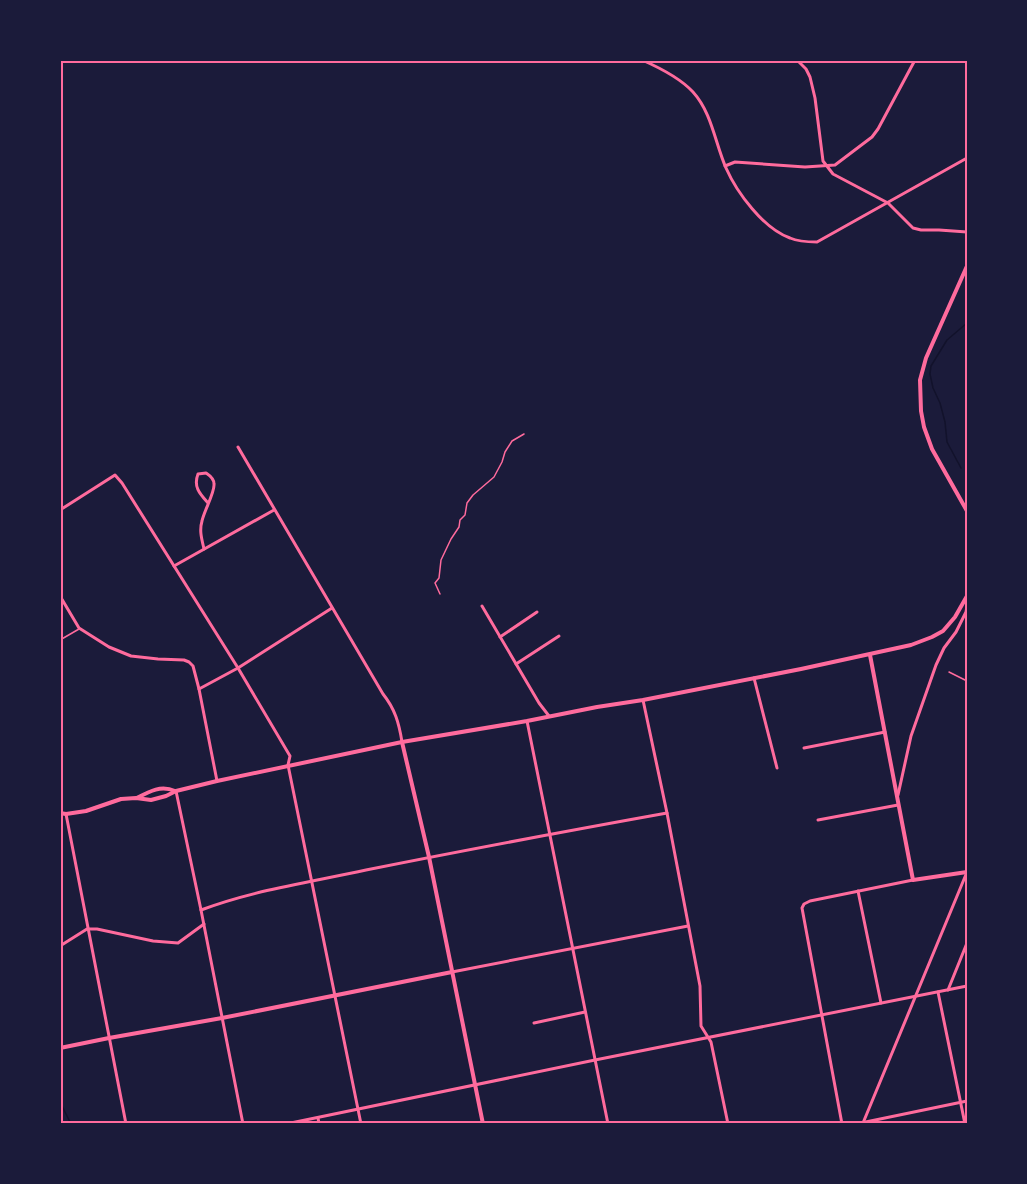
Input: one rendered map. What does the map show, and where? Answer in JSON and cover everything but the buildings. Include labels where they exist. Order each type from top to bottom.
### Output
[{"type":"main road","points":[[967,266],[926,358],[920,380],[921,411],[928,438],[967,512]]},
{"type":"main road","points":[[60,813],[86,811],[121,799],[151,800],[217,780],[415,738],[643,700],[870,655],[911,645],[938,634],[956,617],[967,596]]},
{"type":"main road","points":[[870,655],[913,880],[967,872]]},
{"type":"main road","points":[[402,742],[429,857],[483,1124]]},
{"type":"main road","points":[[136,798],[156,789],[165,788],[176,791]]},
{"type":"main road","points":[[60,1048],[452,972]]},
{"type":"street","points":[[642,60],[686,85],[694,93],[711,124],[725,166],[738,192],[764,222],[788,238],[804,242],[818,242],[967,158]]},
{"type":"street","points":[[794,60],[806,69],[810,77],[823,160],[833,174],[888,203],[913,228],[967,232]]},
{"type":"street","points":[[725,166],[735,162],[805,167],[835,165],[872,137],[915,60]]},
{"type":"street","points":[[238,447],[390,703],[399,724],[402,742]]},
{"type":"street","points":[[204,549],[200,530],[214,484],[211,476],[206,472],[198,474],[195,480],[196,486],[208,503]]},
{"type":"street","points":[[60,510],[115,475],[238,668],[290,756],[288,765],[361,1124]]},
{"type":"street","points":[[174,566],[274,510]]},
{"type":"street","points":[[60,596],[79,628],[109,647],[131,656],[184,660],[193,666],[217,780]]},
{"type":"street","points":[[482,606],[549,716]]},
{"type":"street","points":[[897,797],[911,736],[936,664],[956,632],[967,606]]},
{"type":"street","points":[[199,689],[238,668],[332,608]]},
{"type":"street","points":[[500,637],[537,612]]},
{"type":"street","points":[[516,664],[558,636]]},
{"type":"street","points":[[754,678],[777,768]]},
{"type":"street","points":[[643,700],[700,986],[703,1031],[709,1037],[728,1124]]},
{"type":"street","points":[[527,721],[608,1124]]},
{"type":"street","points":[[804,748],[885,732]]},
{"type":"street","points":[[176,791],[243,1124]]},
{"type":"street","points":[[818,820],[898,805]]},
{"type":"street","points":[[66,813],[126,1124]]},
{"type":"street","points":[[201,910],[281,887],[667,813]]},
{"type":"street","points":[[863,1123],[967,872]]},
{"type":"street","points":[[842,1124],[802,908],[810,901],[913,880]]},
{"type":"street","points":[[858,891],[881,1003]]},
{"type":"street","points":[[60,946],[87,929],[153,941],[178,943],[204,924]]},
{"type":"street","points":[[452,972],[688,926]]},
{"type":"street","points":[[948,990],[967,943]]},
{"type":"street","points":[[286,1124],[967,986]]},
{"type":"street","points":[[938,992],[965,1124]]},
{"type":"street","points":[[534,1023],[585,1012]]},
{"type":"street","points":[[856,1124],[967,1101]]},
{"type":"street","points":[[318,1118],[320,1124]]},
{"type":"lane","points":[[60,640],[79,628]]},
{"type":"path","points":[[440,594],[435,583],[439,578],[441,560],[459,527],[460,520],[465,515],[467,503],[494,477],[512,441],[524,434]]},
{"type":"path","points":[[949,672],[967,681]]},
{"type":"waterway","points":[[961,468],[947,442],[945,422],[930,374],[931,366],[947,340],[967,323]]},
{"type":"waterway","points":[[60,1102],[71,1124]]}]
